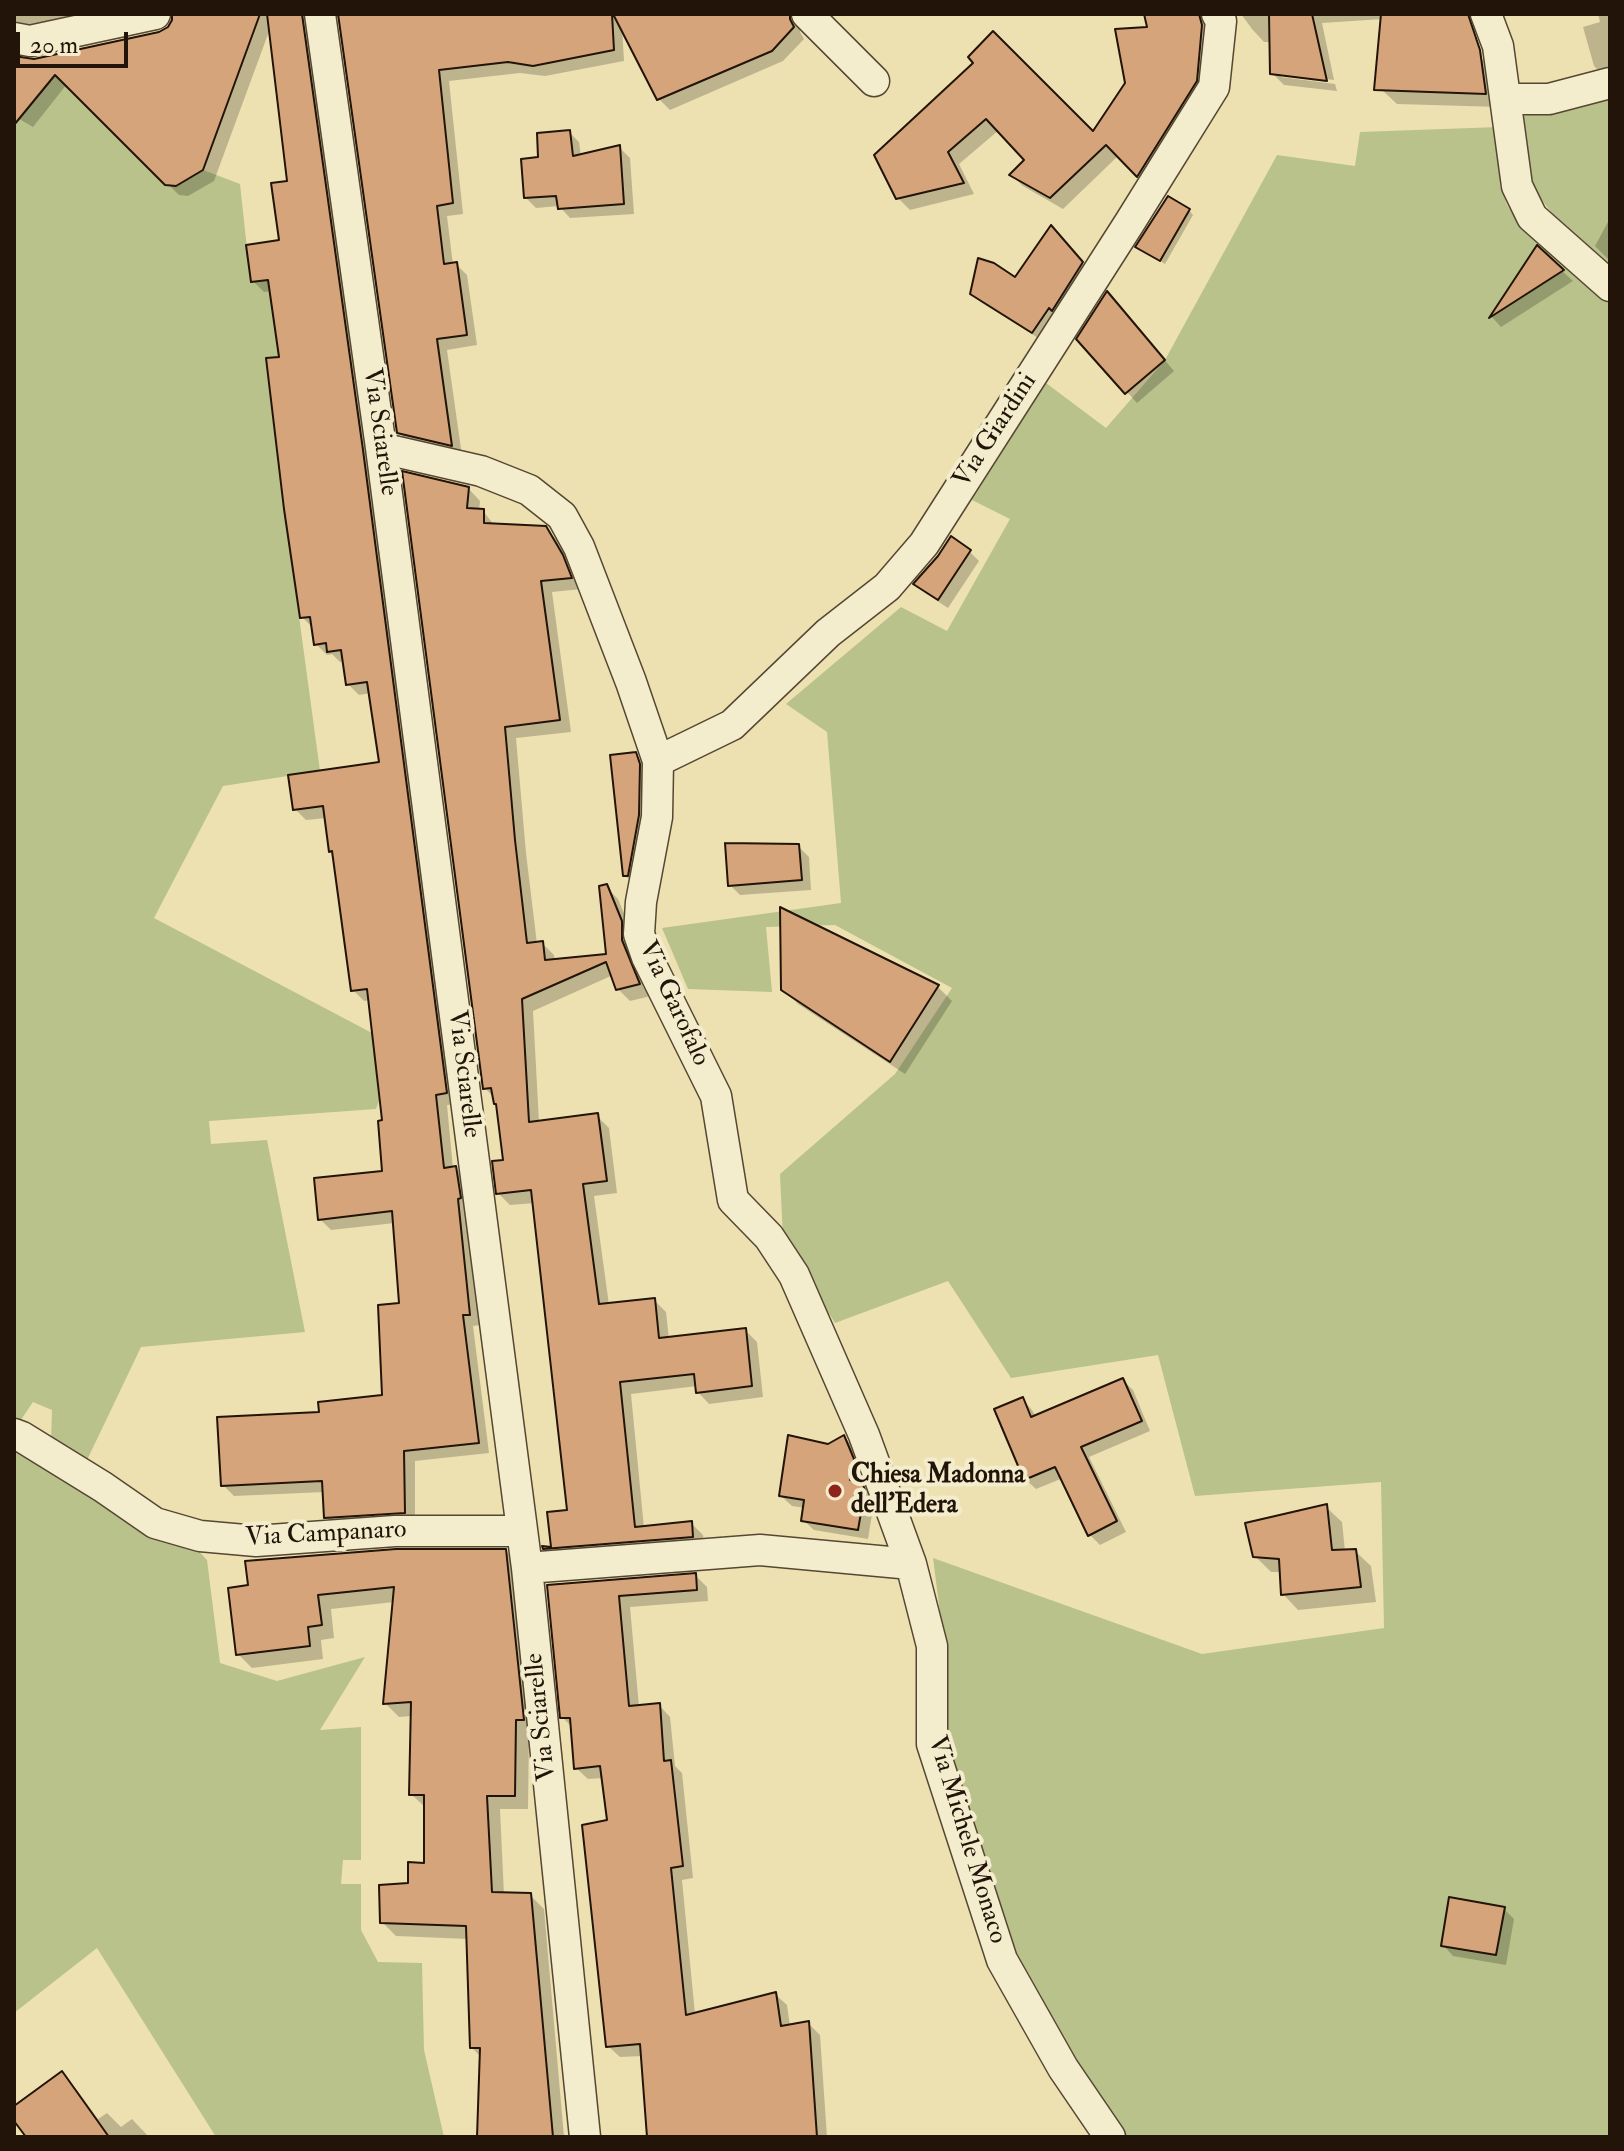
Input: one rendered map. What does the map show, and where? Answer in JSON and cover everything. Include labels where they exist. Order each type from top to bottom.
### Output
[{"type":"street","points":[[14,38],[30,41],[155,14]]},
{"type":"street","name":"Via Sciarelle","points":[[320,14],[381,448],[527,1568],[585,2137]]},
{"type":"street","points":[[807,14],[874,81]]},
{"type":"street","name":"Via Giardini","points":[[658,761],[732,725],[828,633],[887,587],[924,544],[1214,87],[1221,21],[1217,14]]},
{"type":"street","points":[[1486,14],[1498,46],[1517,186],[1532,217],[1610,286]]},
{"type":"street","points":[[1506,99],[1549,99],[1610,83]]},
{"type":"street","name":"Via Garofalo","points":[[381,448],[481,471],[529,490],[562,516],[579,547],[658,761],[657,817],[641,902],[639,934],[647,957],[716,1096],[733,1200],[769,1237],[794,1275],[864,1435],[911,1564]]},
{"type":"street","name":"Via Campanaro","points":[[14,1434],[103,1487],[155,1523],[200,1536],[256,1541],[395,1531],[522,1531]]},
{"type":"street","points":[[527,1568],[760,1550],[911,1564]]},
{"type":"street","name":"Via Michele Monaco","points":[[911,1564],[932,1646],[932,1744],[1002,1960],[1063,2068],[1110,2137]]},
{"type":"green space","points":[[44,64],[203,170],[240,184],[248,258],[303,275],[285,356],[267,358],[320,771],[223,786],[154,918],[372,1033],[379,1101],[376,1109],[209,1121],[211,1144],[267,1140],[305,1332],[141,1347],[87,1460],[51,1443],[52,1410],[33,1402],[14,1426],[14,113]]},
{"type":"green space","points":[[1610,96],[1610,263],[1590,253],[1567,233],[1532,187],[1518,126],[1523,116]]},
{"type":"green space","points":[[1499,127],[1500,186],[1507,205],[1522,229],[1610,299],[1610,2137],[1122,2137],[1011,1957],[941,1742],[944,1644],[933,1558],[1202,1654],[1384,1628],[1381,1482],[1195,1496],[1158,1355],[1011,1378],[948,1281],[835,1323],[783,1239],[780,1174],[895,1074],[952,988],[835,925],[766,927],[772,992],[688,989],[662,928],[841,903],[827,732],[786,704],[901,607],[947,631],[1010,519],[972,500],[1046,383],[1106,428],[1165,360],[1277,155],[1355,166],[1360,132]]},
{"type":"green space","points":[[14,1445],[196,1548],[207,1560],[220,1663],[277,1681],[365,1657],[320,1730],[361,1727],[361,1860],[343,1860],[341,1884],[361,1884],[361,1930],[378,1962],[422,1963],[424,2050],[444,2137],[216,2137],[97,1948],[14,2013]]},
{"type":"building","points":[[172,14],[260,14],[203,170],[176,186],[165,185],[55,75],[14,125],[14,56],[34,59],[159,32],[168,27]]},
{"type":"building","points":[[267,14],[302,14],[447,1093],[436,1095],[444,1168],[456,1166],[461,1198],[458,1199],[470,1315],[463,1315],[479,1443],[404,1451],[405,1513],[324,1518],[322,1481],[221,1486],[217,1417],[319,1412],[318,1402],[382,1395],[378,1305],[399,1303],[392,1211],[318,1220],[314,1178],[382,1171],[378,1121],[382,1120],[367,989],[351,991],[323,806],[293,810],[288,775],[379,762],[367,682],[346,685],[341,650],[327,652],[326,643],[314,645],[310,617],[300,618],[266,358],[279,357],[268,280],[251,282],[246,245],[279,240],[271,183],[287,181]]},
{"type":"building","points":[[338,14],[612,14],[614,50],[533,66],[508,62],[439,70],[453,203],[437,206],[444,264],[457,262],[467,335],[437,339],[452,446],[397,433]]},
{"type":"building","points":[[613,14],[790,14],[794,27],[772,51],[657,100]]},
{"type":"building","points":[[1144,14],[1199,14],[1202,25],[1197,81],[1137,177],[1106,145],[1050,198],[1009,175],[1024,160],[986,119],[948,152],[964,183],[896,199],[874,155],[973,63],[968,57],[993,31],[1093,131],[1125,83],[1115,29],[1147,27]]},
{"type":"building","points":[[1269,14],[1312,14],[1327,81],[1270,74]]},
{"type":"building","points":[[1381,14],[1468,14],[1480,50],[1486,94],[1374,90]]},
{"type":"building","points":[[570,130],[573,156],[620,145],[624,204],[558,209],[556,196],[524,198],[521,159],[538,157],[537,133]]},
{"type":"building","points":[[1168,196],[1190,209],[1160,261],[1135,247]]},
{"type":"building","points":[[1051,225],[1083,262],[1052,311],[1049,308],[1032,333],[970,294],[978,258],[994,263],[1015,277]]},
{"type":"building","points":[[1537,245],[1564,270],[1489,318]]},
{"type":"building","points":[[1107,291],[1165,360],[1125,394],[1076,339]]},
{"type":"building","points":[[402,471],[469,487],[467,508],[484,509],[484,523],[546,526],[572,578],[541,581],[560,720],[505,727],[527,943],[543,941],[545,960],[606,954],[599,886],[607,884],[622,921],[622,940],[640,984],[616,990],[606,962],[522,999],[529,1122],[598,1113],[607,1181],[583,1184],[599,1304],[655,1298],[659,1338],[746,1328],[752,1386],[696,1393],[694,1374],[620,1382],[635,1527],[692,1521],[693,1537],[543,1549],[542,1546],[551,1547],[547,1512],[567,1510],[531,1190],[496,1194],[492,1161],[503,1160],[496,1104],[491,1088],[483,1089]]},
{"type":"building","points":[[951,536],[971,550],[938,600],[913,584]]},
{"type":"building","points":[[636,752],[640,764],[639,815],[628,876],[623,876],[610,755]]},
{"type":"building","points":[[725,843],[799,844],[802,880],[728,886]]},
{"type":"building","points":[[780,907],[939,985],[890,1062],[781,990]]},
{"type":"building","points":[[1123,1378],[1142,1421],[1081,1447],[1117,1521],[1088,1536],[1055,1467],[1024,1480],[994,1409],[1023,1397],[1031,1417]]},
{"type":"building","name":"Chiesa Madonna dell'Edera","points":[[788,1435],[828,1444],[844,1435],[854,1459],[850,1480],[862,1482],[865,1490],[858,1530],[801,1521],[804,1500],[779,1496]]},
{"type":"building","points":[[1327,1504],[1332,1550],[1356,1549],[1361,1587],[1281,1595],[1279,1559],[1253,1557],[1245,1523]]},
{"type":"building","points":[[396,1549],[506,1549],[524,1720],[516,1720],[515,1796],[487,1796],[492,1892],[531,1893],[553,2137],[477,2137],[480,2048],[470,2048],[466,1926],[380,1923],[379,1885],[408,1883],[408,1862],[424,1863],[424,1795],[409,1795],[411,1702],[383,1704],[394,1587],[318,1595],[322,1625],[308,1627],[310,1646],[236,1655],[228,1588],[248,1585],[245,1561]]},
{"type":"building","points":[[696,1573],[697,1590],[619,1596],[629,1706],[660,1703],[664,1761],[671,1760],[683,1866],[671,1868],[686,2015],[776,1992],[781,2026],[809,2021],[817,2137],[647,2137],[640,2044],[606,2047],[582,1825],[607,1820],[600,1766],[574,1769],[570,1718],[560,1718],[547,1585]]},
{"type":"building","points":[[1449,1897],[1505,1907],[1496,1955],[1441,1946]]},
{"type":"building","points":[[62,2071],[109,2137],[26,2137],[14,2121],[14,2106]]},
{"type":"place","name":"Chiesa Madonna dell'Edera","points":[[835,1491]]}]
